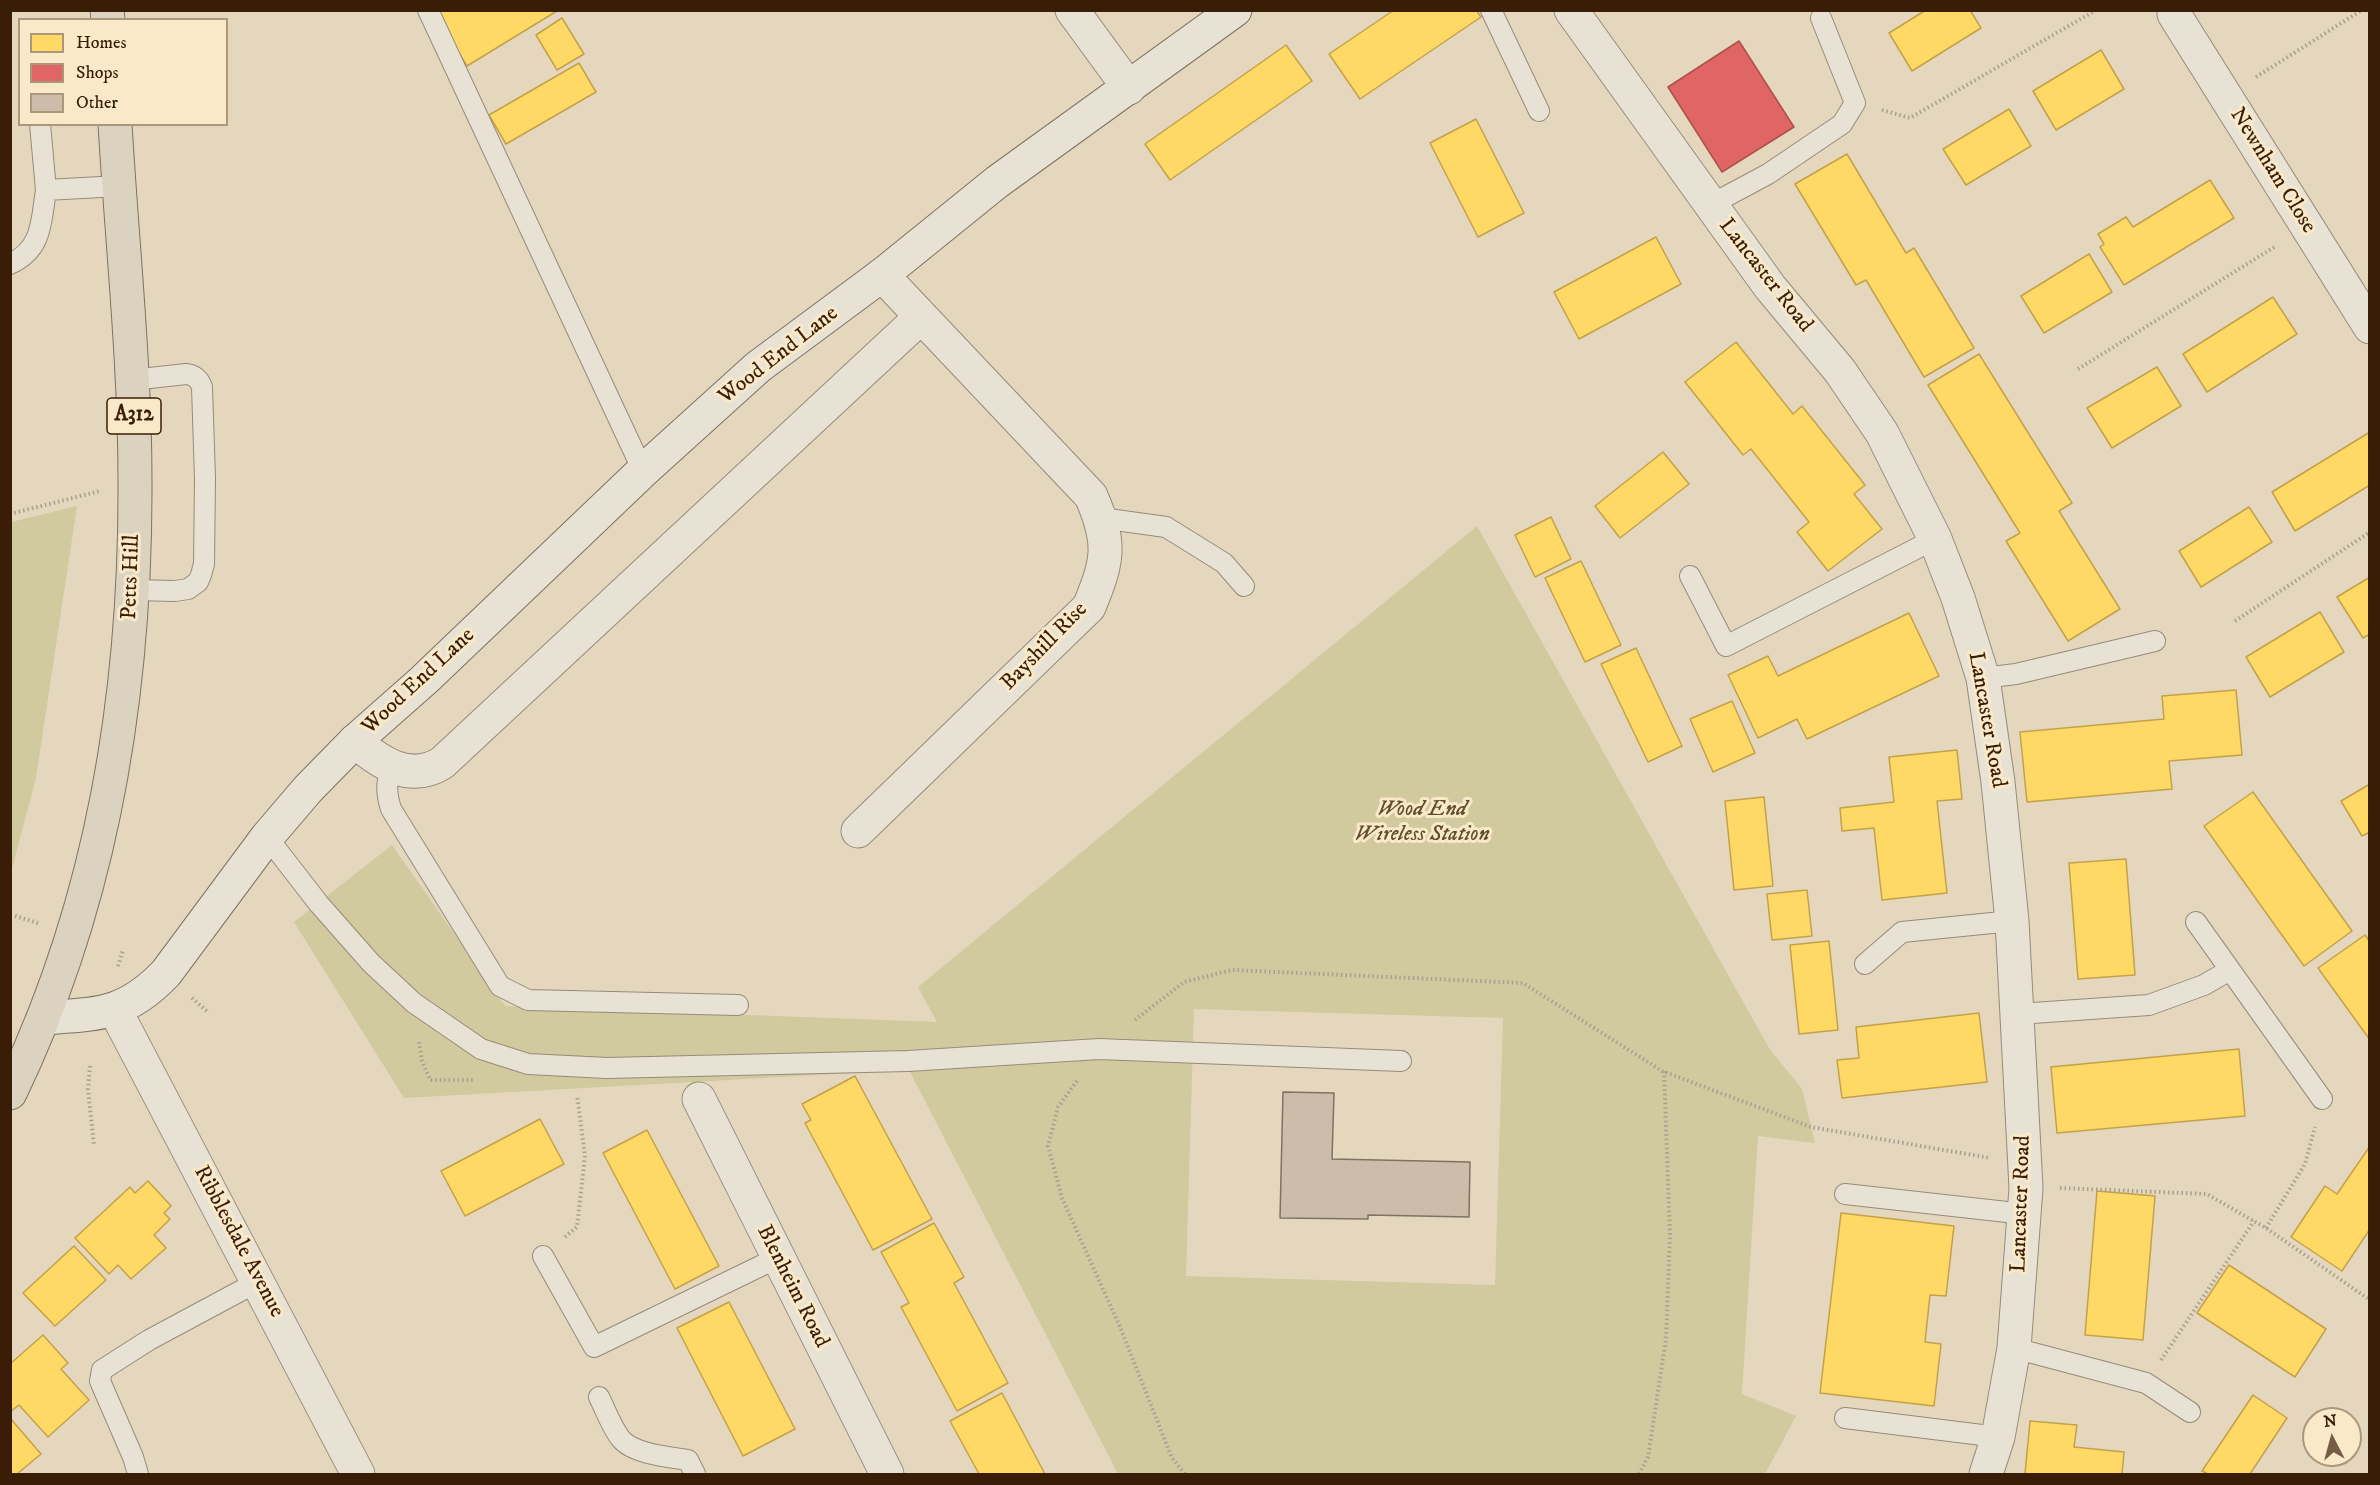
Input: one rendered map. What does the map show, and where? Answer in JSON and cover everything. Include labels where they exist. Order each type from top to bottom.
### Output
[{"type":"main road","name":"Petts Hill","points":[[44,1018],[74,934],[93,868],[121,708],[133,590],[135,481],[132,380],[115,126]]},
{"type":"main road","name":"A312","points":[[10,1093],[44,1018]]},
{"type":"street","points":[[1072,10],[1129,88]]},
{"type":"street","name":"Wood End Lane","points":[[44,1018],[92,1015],[116,1010],[137,1000],[149,991],[166,973],[267,837],[355,741],[424,680],[643,471],[758,368],[882,275],[997,182],[1235,10]]},
{"type":"street","name":"Lancaster Road","points":[[1571,10],[1770,287],[1840,371],[1882,433],[1935,539],[1958,598],[1983,678],[1998,782],[2012,921],[2026,1164],[2025,1214],[2014,1348],[1998,1437],[1986,1474]]},
{"type":"street","name":"Newnham Close","points":[[2174,14],[2370,327]]},
{"type":"street","name":"Bayshill Rise","points":[[858,831],[1089,608],[1101,578],[1107,547],[1101,518],[1091,496],[882,275]]},
{"type":"street","name":"Wood End Lane","points":[[355,741],[369,754],[392,767],[409,772],[433,769],[921,317]]},
{"type":"street","name":"Ribblesdale Avenue","points":[[116,1010],[358,1474]]},
{"type":"street","name":"Blenheim Road","points":[[699,1099],[887,1474]]},
{"type":"lane","points":[[428,10],[643,471]]},
{"type":"lane","points":[[1491,10],[1539,111]]},
{"type":"lane","points":[[1710,205],[1768,174],[1842,124],[1855,103],[1821,18]]},
{"type":"lane","points":[[10,264],[22,259],[38,242],[46,190],[40,126]]},
{"type":"lane","points":[[46,190],[119,186]]},
{"type":"lane","points":[[132,380],[186,374],[193,375],[199,380],[202,387],[205,479],[204,564],[198,582],[188,589],[175,591],[133,590]]},
{"type":"lane","points":[[1101,518],[1166,527],[1224,563],[1244,586]]},
{"type":"lane","points":[[1690,576],[1726,646],[1935,539]]},
{"type":"lane","points":[[1983,678],[2016,674],[2155,641]]},
{"type":"lane","points":[[392,767],[386,782],[391,809],[500,986],[528,1000],[738,1005]]},
{"type":"lane","points":[[267,837],[319,904],[371,963],[414,1003],[481,1048],[528,1064],[607,1068],[908,1061],[1099,1049],[1401,1061]]},
{"type":"lane","points":[[1865,964],[1902,932],[2012,921]]},
{"type":"lane","points":[[2196,922],[2322,1098]]},
{"type":"lane","points":[[2018,1014],[2149,1005],[2204,985],[2230,970]]},
{"type":"lane","points":[[1845,1194],[2025,1214]]},
{"type":"lane","points":[[543,1256],[594,1347],[777,1258]]},
{"type":"lane","points":[[138,1474],[133,1457],[100,1381],[102,1370],[149,1340],[259,1281]]},
{"type":"lane","points":[[2014,1348],[2146,1383],[2190,1412]]},
{"type":"lane","points":[[599,1397],[621,1440],[640,1450],[688,1460],[695,1474]]},
{"type":"lane","points":[[1845,1418],[1998,1437]]},
{"type":"path","points":[[1855,103],[1910,118],[2096,10]]},
{"type":"path","points":[[2225,96],[2362,10]]},
{"type":"path","points":[[2078,369],[2307,226]]},
{"type":"path","points":[[10,514],[135,481]]},
{"type":"path","points":[[2235,621],[2370,532]]},
{"type":"path","points":[[15,916],[44,925]]},
{"type":"path","points":[[1185,1474],[1172,1458],[1120,1327],[1062,1198],[1048,1146],[1058,1107],[1099,1049],[1184,982],[1232,970],[1523,983],[1664,1071],[1811,1126],[2026,1164]]},
{"type":"path","points":[[190,996],[209,1012]]},
{"type":"path","points":[[90,1066],[87,1089],[94,1146]]},
{"type":"path","points":[[1639,1474],[1648,1458],[1666,1339],[1670,1236],[1664,1071]]},
{"type":"path","points":[[543,1256],[577,1227],[585,1155],[576,1085]]},
{"type":"path","points":[[2266,1228],[2305,1164],[2322,1098]]},
{"type":"path","points":[[2083,1189],[2207,1194],[2266,1228],[2370,1300]]},
{"type":"path","points":[[2146,1383],[2254,1221]]},
{"type":"green space","points":[[77,506],[36,778],[11,872],[11,522]]},
{"type":"green space","name":"Wood End Wireless Station","points":[[1477,526],[1769,1048],[1802,1089],[1815,1143],[1758,1136],[1742,1394],[1796,1416],[1765,1474],[1118,1474],[909,1070],[404,1098],[294,922],[392,845],[505,1006],[937,1022],[918,987]],"holes":[[[1194,1009],[1503,1018],[1495,1285],[1186,1276]]]},
{"type":"building: Homes","points":[[441,10],[557,11],[467,66],[435,14]]},
{"type":"building: Homes","points":[[1394,10],[1476,10],[1481,17],[1360,99],[1329,54]]},
{"type":"building: Homes","points":[[1926,10],[1970,10],[1981,28],[1912,71],[1889,33]]},
{"type":"building: Homes","points":[[562,18],[584,54],[557,70],[536,35]]},
{"type":"building: Homes","points":[[1286,45],[1312,81],[1170,180],[1145,144]]},
{"type":"building: Homes","points":[[2101,50],[2124,89],[2056,130],[2033,91]]},
{"type":"building: Homes","points":[[579,63],[596,92],[506,144],[489,115]]},
{"type":"building: Homes","points":[[2009,109],[2031,146],[1966,185],[1943,149]]},
{"type":"building: Homes","points":[[1476,119],[1524,213],[1478,237],[1430,143]]},
{"type":"building: Homes","points":[[1847,154],[1906,253],[1914,248],[1974,348],[1924,377],[1866,280],[1856,285],[1795,184]]},
{"type":"building: Homes","points":[[2210,180],[2234,218],[2124,285],[2100,247],[2104,244],[2098,234],[2126,217],[2133,227]]},
{"type":"building: Homes","points":[[1656,237],[1681,284],[1579,339],[1554,292]]},
{"type":"building: Homes","points":[[2089,254],[2112,292],[2044,333],[2021,296]]},
{"type":"building: Homes","points":[[2273,297],[2297,334],[2207,392],[2183,354]]},
{"type":"building: Homes","points":[[1736,342],[1793,414],[1802,406],[1865,485],[1854,494],[1882,529],[1828,571],[1797,532],[1809,522],[1751,449],[1743,455],[1685,382]]},
{"type":"building: Homes","points":[[1979,354],[2072,503],[2059,511],[2120,609],[2068,641],[2006,541],[2020,533],[1928,385]]},
{"type":"building: Homes","points":[[2157,367],[2181,406],[2112,448],[2087,408]]},
{"type":"building: Homes","points":[[2370,432],[2370,485],[2295,531],[2272,492]]},
{"type":"building: Homes","points":[[1663,452],[1689,484],[1620,538],[1595,506]]},
{"type":"building: Homes","points":[[2249,507],[2272,542],[2201,587],[2179,551]]},
{"type":"building: Homes","points":[[1551,517],[1571,559],[1535,577],[1515,535]]},
{"type":"building: Homes","points":[[1581,561],[1621,645],[1585,662],[1545,578]]},
{"type":"building: Homes","points":[[2370,577],[2370,634],[2363,638],[2337,597]]},
{"type":"building: Homes","points":[[2320,612],[2344,652],[2270,697],[2246,657]]},
{"type":"building: Homes","points":[[1909,613],[1939,676],[1807,739],[1797,719],[1758,738],[1728,675],[1768,656],[1778,676]]},
{"type":"building: Homes","points":[[1636,648],[1682,746],[1648,762],[1601,664]]},
{"type":"building: Homes","points":[[2236,690],[2242,755],[2169,761],[2172,789],[2027,802],[2020,732],[2164,719],[2162,696]]},
{"type":"building: Homes","points":[[1732,701],[1755,753],[1713,772],[1690,719]]},
{"type":"building: Homes","points":[[1957,750],[1962,799],[1937,801],[1947,893],[1882,900],[1874,828],[1842,831],[1840,808],[1894,802],[1889,757]]},
{"type":"building: Homes","points":[[2370,784],[2370,832],[2362,836],[2341,801]]},
{"type":"building: Homes","points":[[2253,792],[2352,931],[2304,966],[2204,826]]},
{"type":"building: Homes","points":[[1764,797],[1773,886],[1734,890],[1725,801]]},
{"type":"building: Homes","points":[[2126,859],[2135,975],[2078,979],[2069,863]]},
{"type":"building: Homes","points":[[1807,890],[1812,936],[1772,940],[1767,894]]},
{"type":"building: Homes","points":[[2365,935],[2370,942],[2370,1040],[2318,968]]},
{"type":"building: Homes","points":[[1829,941],[1838,1030],[1799,1034],[1790,945]]},
{"type":"building: Homes","points":[[1979,1013],[1987,1082],[1842,1098],[1837,1060],[1859,1058],[1856,1027]]},
{"type":"building: Homes","points":[[2239,1049],[2245,1116],[2057,1133],[2051,1067]]},
{"type":"building: Homes","points":[[855,1076],[932,1219],[873,1250],[805,1123],[811,1120],[802,1104]]},
{"type":"building: Homes","points":[[540,1119],[564,1164],[465,1216],[441,1171]]},
{"type":"building: Homes","points":[[647,1130],[719,1266],[675,1289],[603,1153]]},
{"type":"building: Homes","points":[[2370,1146],[2370,1229],[2342,1271],[2291,1237],[2325,1186],[2337,1194]]},
{"type":"building: Homes","points":[[148,1181],[171,1206],[164,1213],[170,1219],[154,1235],[166,1248],[131,1279],[118,1265],[109,1274],[75,1238],[130,1187],[135,1193]]},
{"type":"building: Homes","points":[[2097,1191],[2155,1196],[2143,1340],[2085,1335]]},
{"type":"building: Homes","points":[[1841,1213],[1954,1226],[1946,1296],[1930,1295],[1925,1342],[1941,1344],[1934,1406],[1820,1393]]},
{"type":"building: Homes","points":[[934,1223],[964,1277],[954,1283],[1008,1383],[957,1411],[901,1307],[909,1303],[881,1252]]},
{"type":"building: Homes","points":[[74,1246],[106,1280],[55,1326],[23,1293]]},
{"type":"building: Homes","points":[[2229,1265],[2326,1329],[2295,1377],[2197,1313]]},
{"type":"building: Homes","points":[[729,1302],[795,1429],[743,1456],[677,1328]]},
{"type":"building: Homes","points":[[43,1335],[68,1363],[61,1369],[89,1400],[48,1437],[19,1405],[10,1412],[10,1364]]},
{"type":"building: Homes","points":[[1002,1393],[1045,1474],[979,1474],[950,1421]]},
{"type":"building: Homes","points":[[2253,1395],[2287,1418],[2250,1474],[2208,1474],[2202,1471]]},
{"type":"building: Homes","points":[[10,1418],[41,1454],[17,1474],[10,1474]]},
{"type":"building: Homes","points":[[2030,1421],[2077,1425],[2074,1447],[2124,1452],[2122,1474],[2025,1474]]},
{"type":"building: Shops","points":[[1739,41],[1794,127],[1722,172],[1668,87]]},
{"type":"building: Other","points":[[1283,1092],[1334,1093],[1332,1159],[1470,1162],[1469,1217],[1368,1215],[1368,1219],[1280,1218]]}]
